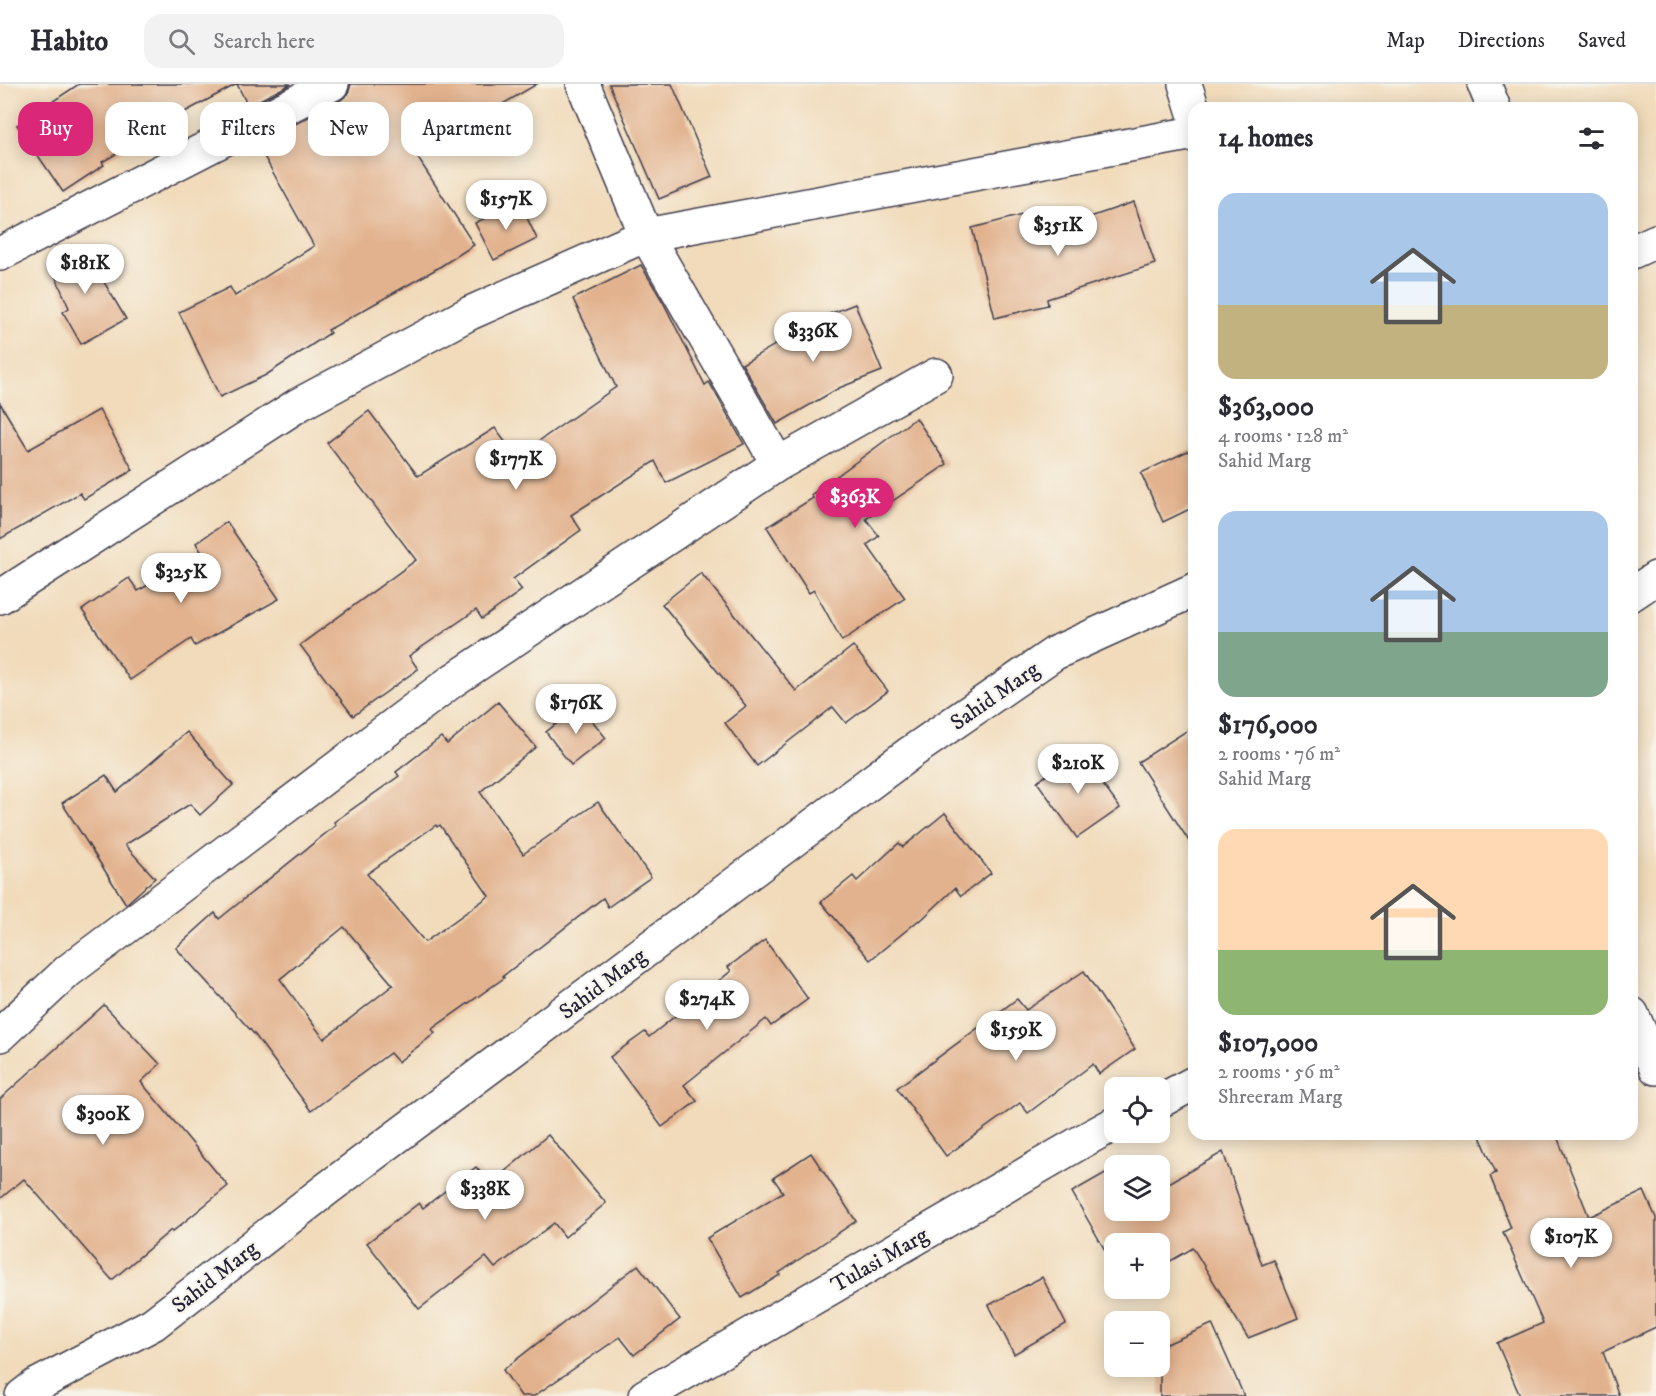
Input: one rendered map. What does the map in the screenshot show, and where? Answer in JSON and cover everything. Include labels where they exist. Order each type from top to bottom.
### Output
[{"type":"street","points":[[0,254],[332,84]]},
{"type":"street","points":[[583,84],[646,235],[778,464]]},
{"type":"street","points":[[1185,84],[1191,102]]},
{"type":"street","points":[[1484,84],[1492,102]]},
{"type":"street","points":[[0,597],[298,405],[470,313],[646,235],[1188,134]]},
{"type":"street","points":[[1638,249],[1656,240]]},
{"type":"street","points":[[0,1035],[68,971],[452,681],[778,464],[936,375]]},
{"type":"street","points":[[1638,590],[1656,578]]},
{"type":"street","name":"Sahid Marg","points":[[22,1396],[35,1386],[153,1324],[328,1188],[910,753],[1055,653],[1188,594]]},
{"type":"street","points":[[1638,1025],[1654,1056]]},
{"type":"street","points":[[1170,1096],[1188,1086]]},
{"type":"street","name":"Tulasi Marg","points":[[645,1396],[1104,1130]]},
{"type":"building","points":[[79,84],[237,84],[188,110],[188,102],[105,102],[105,156],[112,156],[102,162],[104,165],[63,192],[38,156],[93,156],[93,102],[52,102]]},
{"type":"building","points":[[237,84],[291,84],[256,102],[246,102]]},
{"type":"building","points":[[351,84],[537,84],[506,102],[401,102],[401,156],[417,156],[474,245],[328,330],[330,333],[266,375],[220,397],[179,312],[230,287],[235,296],[314,246],[264,156],[296,156],[296,124],[308,117],[308,156],[389,156],[389,102],[337,102],[348,94]]},
{"type":"building","points":[[609,84],[672,84],[712,177],[659,199]]},
{"type":"building","points":[[519,201],[537,239],[494,260],[475,223]]},
{"type":"building","points":[[1134,202],[1155,264],[1047,299],[1048,305],[995,318],[972,228],[1026,214],[1032,237]]},
{"type":"building","points":[[82,245],[126,319],[81,344],[63,312],[69,308],[48,259]]},
{"type":"building","points":[[641,265],[663,302],[705,385],[709,382],[744,444],[666,483],[655,461],[571,515],[581,530],[513,579],[522,590],[482,619],[476,610],[409,656],[418,669],[353,716],[300,645],[416,560],[327,443],[369,411],[418,476],[495,428],[516,457],[616,387],[573,299]]},
{"type":"building","points":[[855,304],[882,371],[839,388],[777,424],[742,364],[827,315]]},
{"type":"building","points":[[0,403],[28,450],[99,410],[133,470],[84,499],[80,493],[0,539]]},
{"type":"building","points":[[916,418],[947,464],[866,519],[879,536],[867,545],[905,598],[842,641],[814,590],[809,593],[767,527],[813,498],[811,495]]},
{"type":"building","points":[[1188,451],[1188,510],[1163,522],[1141,473]]},
{"type":"building","points":[[227,522],[279,599],[195,646],[191,639],[130,680],[82,610],[129,578],[138,591],[202,553],[196,543]]},
{"type":"building","points":[[701,573],[796,691],[853,646],[888,691],[846,723],[833,707],[757,766],[725,723],[746,706],[662,604]]},
{"type":"building","points":[[498,702],[536,747],[480,792],[523,854],[598,802],[651,877],[608,907],[603,898],[503,976],[504,978],[432,1029],[435,1033],[398,1062],[390,1053],[311,1111],[255,1035],[176,948],[215,913],[219,919],[336,825],[334,822],[399,776],[396,772],[441,737],[447,744]],"holes":[[[436,825],[437,827],[440,825],[489,896],[425,942],[367,874]],[[344,927],[393,985],[324,1039],[280,979]]]},
{"type":"building","points":[[580,705],[606,738],[571,765],[546,732]]},
{"type":"building","points":[[1188,730],[1188,840],[1138,762]]},
{"type":"building","points":[[187,732],[233,785],[200,815],[190,804],[125,845],[155,878],[126,904],[62,803],[106,775],[117,792]]},
{"type":"building","points":[[1079,752],[1120,808],[1077,838],[1037,782]]},
{"type":"building","points":[[945,813],[991,873],[961,896],[955,888],[920,921],[870,960],[821,902],[853,876],[857,881],[899,843],[903,847]]},
{"type":"building","points":[[765,940],[808,999],[771,1026],[766,1019],[684,1085],[697,1101],[662,1127],[610,1057],[645,1032],[649,1037],[731,971],[728,967]]},
{"type":"building","points":[[1084,971],[1135,1049],[1099,1074],[1093,1064],[1028,1113],[1020,1103],[946,1156],[897,1088],[1017,999],[1026,1010]]},
{"type":"building","points":[[104,1005],[160,1064],[141,1082],[228,1186],[112,1280],[24,1179],[0,1199],[0,1099]]},
{"type":"building","points":[[548,1135],[606,1203],[565,1237],[554,1223],[495,1268],[486,1257],[419,1309],[367,1243],[419,1203],[423,1208],[476,1167],[490,1184]]},
{"type":"building","points":[[1482,1140],[1558,1140],[1589,1217],[1644,1191],[1656,1218],[1656,1327],[1603,1352],[1619,1396],[1520,1396],[1497,1343],[1543,1323],[1503,1232],[1511,1228],[1490,1176],[1496,1173]]},
{"type":"building","points":[[1223,1152],[1262,1265],[1274,1260],[1298,1318],[1248,1338],[1193,1248],[1170,1261],[1170,1233],[1104,1233],[1104,1248],[1072,1192],[1104,1174],[1104,1221],[1170,1221],[1170,1182]]},
{"type":"building","points":[[811,1153],[856,1221],[779,1273],[780,1275],[742,1298],[707,1238],[783,1192],[773,1178]]},
{"type":"building","points":[[638,1265],[680,1319],[634,1355],[620,1337],[534,1396],[521,1396],[503,1370]]},
{"type":"building","points":[[1042,1277],[1066,1324],[1014,1354],[989,1305]]},
{"type":"building","points":[[1212,1324],[1244,1396],[1160,1396],[1160,1377],[1170,1377],[1170,1343]]}]
